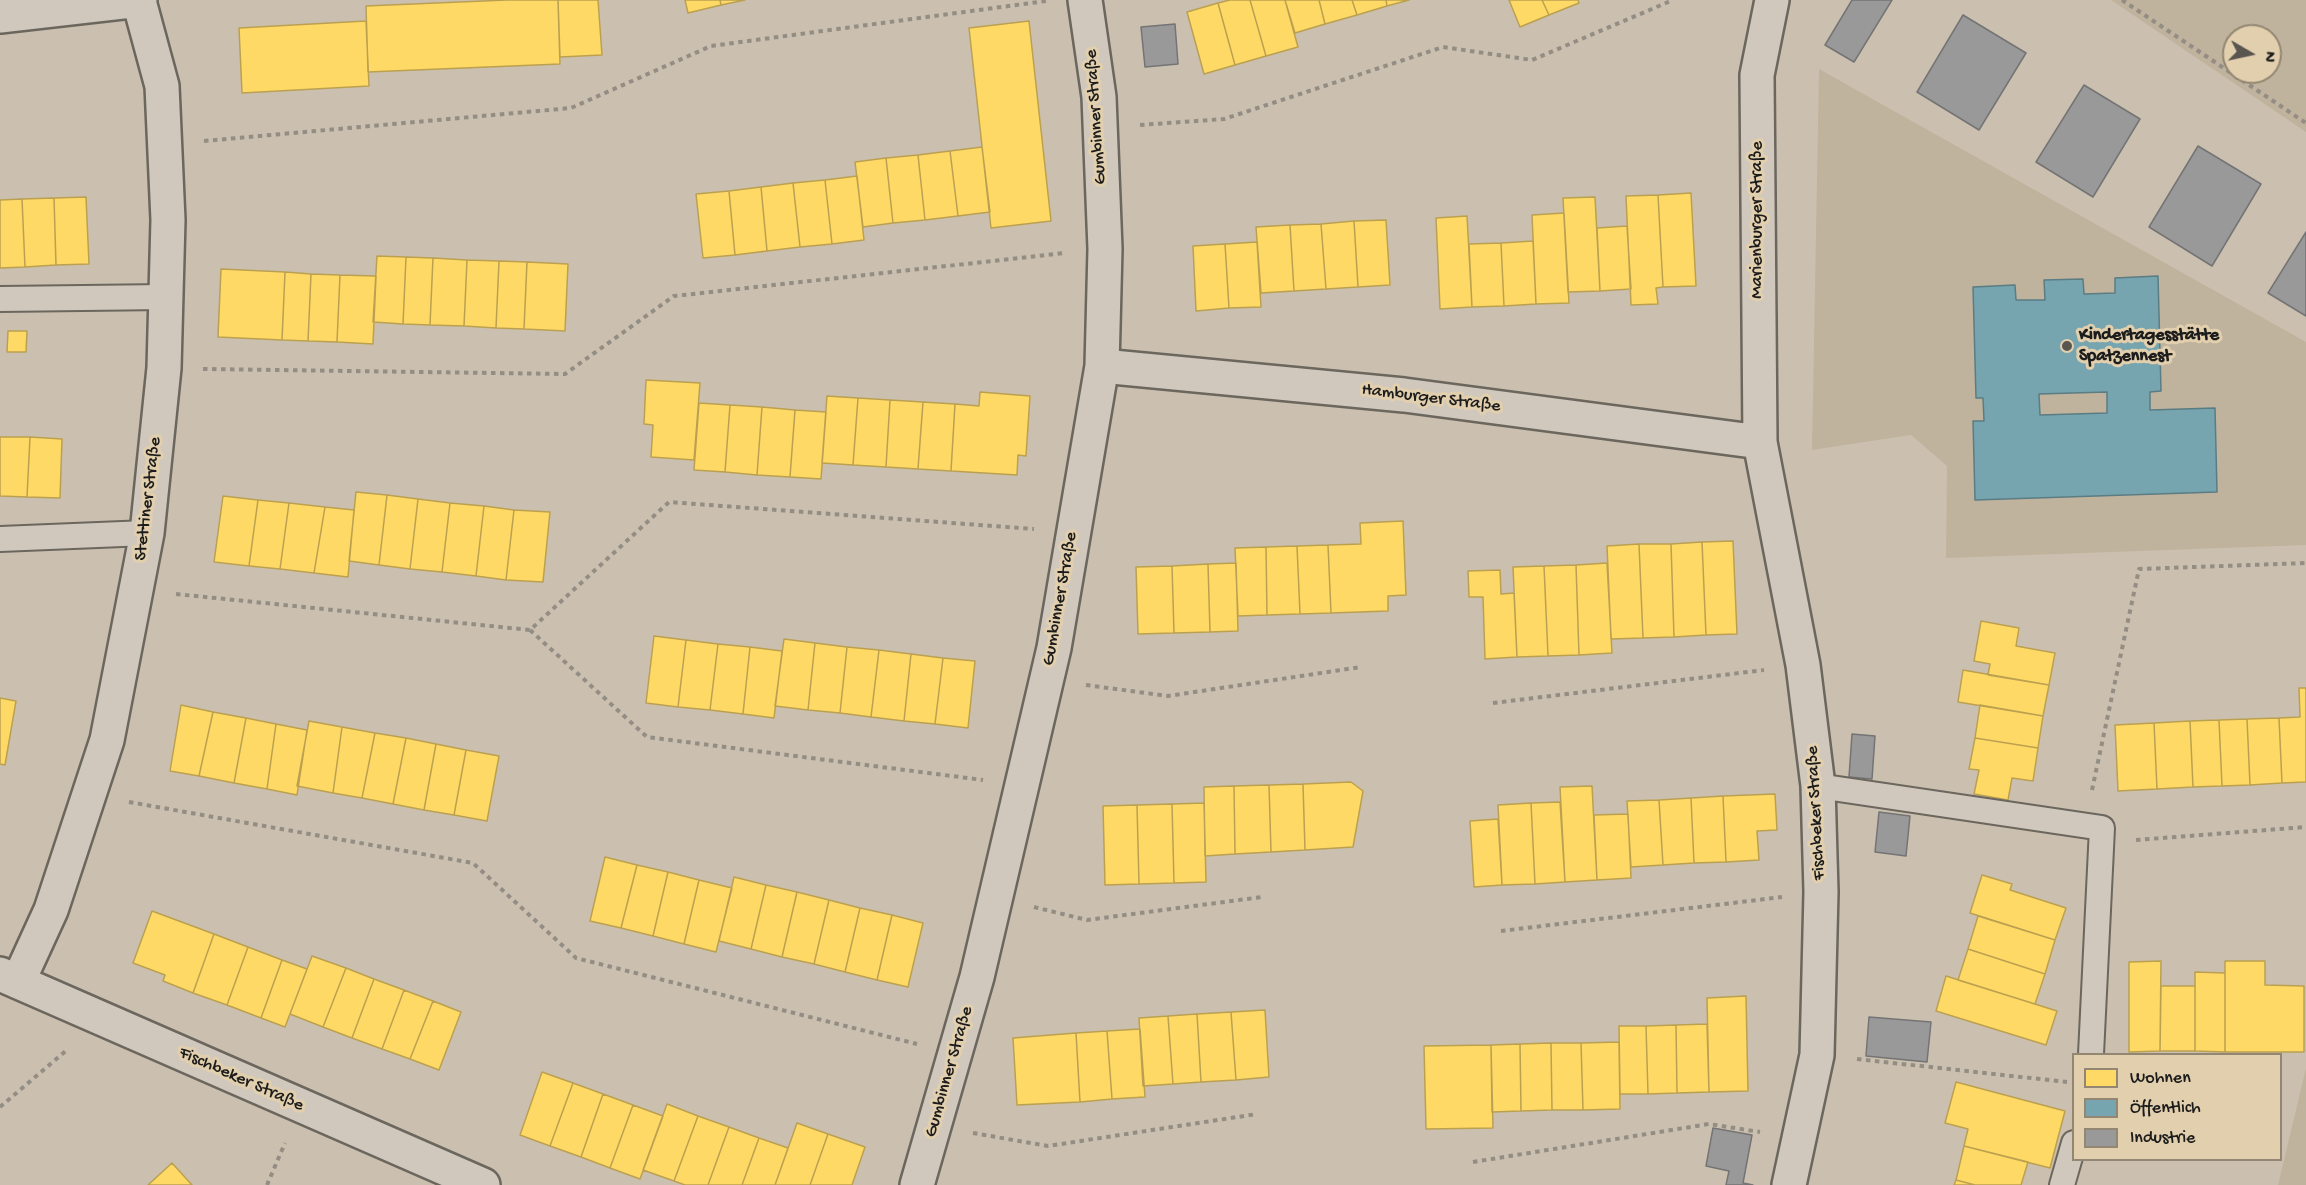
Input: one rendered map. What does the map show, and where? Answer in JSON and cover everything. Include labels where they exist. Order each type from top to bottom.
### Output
[{"type":"street","name":"Stettiner Straße","points":[[9,978],[51,910],[107,740],[147,533],[164,368],[168,220],[162,86],[139,0]]},
{"type":"street","points":[[0,16],[139,0]]},
{"type":"street","name":"Gumbinner Straße","points":[[917,1185],[955,1054],[996,898],[1046,680],[1102,366],[1104,249],[1100,128],[1085,0]]},
{"type":"street","name":"Marienburger Straße","points":[[1760,442],[1757,75],[1773,0]]},
{"type":"street","name":"Hamburger Straße","points":[[1102,366],[1404,395],[1760,442]]},
{"type":"street","name":"Fischbeker Straße","points":[[1760,442],[1803,665],[1818,786],[1821,892],[1817,1055],[1789,1185]]},
{"type":"street","name":"Fischbeker Straße","points":[[9,978],[483,1185]]},
{"type":"lane","points":[[0,299],[166,297]]},
{"type":"lane","points":[[0,539],[147,533]]},
{"type":"lane","points":[[1818,786],[2093,827],[2091,1053]]},
{"type":"lane","points":[[2061,1185],[2072,1146]]},
{"type":"path","points":[[165,145],[571,108],[711,46],[1055,0]]},
{"type":"path","points":[[1100,128],[1224,119],[1443,47],[1532,60],[1673,0]]},
{"type":"path","points":[[2122,0],[2306,123]]},
{"type":"path","points":[[164,368],[565,374],[674,296],[1104,249]]},
{"type":"path","points":[[530,630],[669,502],[1073,532]]},
{"type":"path","points":[[2306,563],[2139,569],[2093,827],[2115,841],[2306,827]]},
{"type":"path","points":[[136,590],[530,630],[647,737],[1022,785]]},
{"type":"path","points":[[1493,703],[1803,665]]},
{"type":"path","points":[[1046,680],[1168,696],[1361,667]]},
{"type":"path","points":[[89,795],[473,863],[576,958],[955,1054]]},
{"type":"path","points":[[1501,931],[1821,892]]},
{"type":"path","points":[[996,898],[1087,920],[1262,897]]},
{"type":"path","points":[[0,1107],[102,1019]]},
{"type":"path","points":[[1817,1055],[2072,1083]]},
{"type":"path","points":[[934,1126],[1048,1146],[1257,1113]]},
{"type":"path","points":[[1473,1162],[1708,1124],[1799,1138]]},
{"type":"shaded area","points":[[2111,0],[2306,0],[2306,132],[2235,84],[2282,84],[2282,24],[2222,24],[2222,75]]},
{"type":"shaded area","points":[[1819,69],[2306,342],[2306,545],[1946,558],[1947,466],[1911,435],[1812,450]]},
{"type":"shaded area","points":[[2306,1068],[2306,1185],[2278,1185]]},
{"type":"building: Wohnen","points":[[558,0],[560,64],[368,72],[366,6]]},
{"type":"building: Wohnen","points":[[558,0],[598,0],[602,55],[560,57]]},
{"type":"building: Wohnen","points":[[685,0],[720,0],[721,5],[688,13]]},
{"type":"building: Wohnen","points":[[720,0],[745,0],[721,5]]},
{"type":"building: Wohnen","points":[[1230,0],[1250,0],[1266,56],[1235,65],[1218,3]]},
{"type":"building: Wohnen","points":[[1250,0],[1285,0],[1298,47],[1266,56]]},
{"type":"building: Wohnen","points":[[1285,0],[1319,0],[1325,24],[1295,33]]},
{"type":"building: Wohnen","points":[[1319,0],[1352,0],[1357,15],[1325,24]]},
{"type":"building: Wohnen","points":[[1352,0],[1386,0],[1387,6],[1357,15]]},
{"type":"building: Wohnen","points":[[1386,0],[1409,0],[1387,6]]},
{"type":"building: Wohnen","points":[[1509,0],[1542,0],[1549,15],[1520,27]]},
{"type":"building: Wohnen","points":[[1542,0],[1578,0],[1579,3],[1549,15]]},
{"type":"building: Wohnen","points":[[1218,3],[1235,65],[1204,74],[1187,12]]},
{"type":"building: Wohnen","points":[[366,21],[369,86],[242,93],[239,28]]},
{"type":"building: Wohnen","points":[[1029,21],[1051,221],[991,228],[969,28]]},
{"type":"building: Wohnen","points":[[982,147],[990,212],[958,216],[950,151]]},
{"type":"building: Wohnen","points":[[950,151],[958,216],[925,220],[918,155]]},
{"type":"building: Wohnen","points":[[918,155],[925,220],[893,223],[886,158]]},
{"type":"building: Wohnen","points":[[886,158],[893,223],[863,227],[855,162]]},
{"type":"building: Wohnen","points":[[857,176],[864,240],[832,244],[825,180]]},
{"type":"building: Wohnen","points":[[825,180],[832,244],[800,247],[793,183]]},
{"type":"building: Wohnen","points":[[793,183],[800,247],[767,251],[761,187]]},
{"type":"building: Wohnen","points":[[761,187],[767,251],[735,255],[729,191]]},
{"type":"building: Wohnen","points":[[729,191],[735,255],[703,258],[696,194]]},
{"type":"building: Wohnen","points":[[1691,193],[1696,286],[1663,287],[1658,195]]},
{"type":"building: Wohnen","points":[[1658,195],[1663,287],[1656,288],[1658,304],[1631,305],[1626,196]]},
{"type":"building: Wohnen","points":[[86,197],[89,264],[56,265],[54,198]]},
{"type":"building: Wohnen","points":[[1595,197],[1600,291],[1568,292],[1563,198]]},
{"type":"building: Wohnen","points":[[54,198],[56,265],[25,267],[22,199]]},
{"type":"building: Wohnen","points":[[22,199],[25,267],[0,268],[0,200]]},
{"type":"building: Wohnen","points":[[1564,213],[1569,303],[1536,304],[1532,215]]},
{"type":"building: Wohnen","points":[[1467,216],[1472,307],[1440,309],[1436,218]]},
{"type":"building: Wohnen","points":[[1386,220],[1390,285],[1358,287],[1354,221]]},
{"type":"building: Wohnen","points":[[1354,221],[1358,287],[1326,289],[1321,224]]},
{"type":"building: Wohnen","points":[[1321,224],[1326,289],[1294,291],[1290,225]]},
{"type":"building: Wohnen","points":[[1290,225],[1294,291],[1261,293],[1256,227]]},
{"type":"building: Wohnen","points":[[1627,226],[1631,289],[1600,291],[1597,228]]},
{"type":"building: Wohnen","points":[[1533,241],[1536,304],[1504,306],[1501,243]]},
{"type":"building: Wohnen","points":[[1257,242],[1261,307],[1229,308],[1225,244]]},
{"type":"building: Wohnen","points":[[1501,243],[1504,306],[1472,307],[1469,244]]},
{"type":"building: Wohnen","points":[[1225,244],[1229,308],[1196,311],[1193,246]]},
{"type":"building: Wohnen","points":[[377,256],[406,257],[403,324],[373,322]]},
{"type":"building: Wohnen","points":[[406,257],[433,258],[430,325],[403,324]]},
{"type":"building: Wohnen","points":[[433,258],[467,260],[464,326],[430,325]]},
{"type":"building: Wohnen","points":[[467,260],[499,261],[496,328],[464,326]]},
{"type":"building: Wohnen","points":[[499,261],[527,262],[524,329],[496,328]]},
{"type":"building: Wohnen","points":[[527,262],[568,264],[565,331],[524,329]]},
{"type":"building: Wohnen","points":[[221,269],[285,272],[282,340],[218,337]]},
{"type":"building: Wohnen","points":[[285,272],[311,274],[308,341],[282,340]]},
{"type":"building: Wohnen","points":[[311,274],[340,275],[337,342],[308,341]]},
{"type":"building: Wohnen","points":[[340,275],[376,276],[373,344],[337,342]]},
{"type":"building: Wohnen","points":[[8,331],[27,331],[26,352],[7,352]]},
{"type":"building: Wohnen","points":[[646,380],[700,383],[694,460],[651,457],[653,425],[644,424]]},
{"type":"building: Wohnen","points":[[980,392],[1030,396],[1026,456],[1018,455],[1017,475],[951,471],[955,404],[979,406]]},
{"type":"building: Wohnen","points":[[827,396],[858,398],[853,465],[822,463]]},
{"type":"building: Wohnen","points":[[858,398],[890,400],[886,467],[853,465]]},
{"type":"building: Wohnen","points":[[890,400],[923,402],[918,469],[886,467]]},
{"type":"building: Wohnen","points":[[923,402],[955,404],[951,471],[918,469]]},
{"type":"building: Wohnen","points":[[699,403],[730,405],[725,472],[694,470]]},
{"type":"building: Wohnen","points":[[730,405],[762,407],[757,475],[725,472]]},
{"type":"building: Wohnen","points":[[762,407],[795,410],[790,477],[757,475]]},
{"type":"building: Wohnen","points":[[795,410],[826,412],[821,479],[790,477]]},
{"type":"building: Wohnen","points":[[0,437],[30,437],[27,497],[0,496]]},
{"type":"building: Wohnen","points":[[30,437],[62,439],[60,498],[27,497]]},
{"type":"building: Wohnen","points":[[356,492],[387,495],[379,565],[349,561]]},
{"type":"building: Wohnen","points":[[387,495],[418,499],[410,569],[379,565]]},
{"type":"building: Wohnen","points":[[223,496],[258,500],[249,566],[214,562]]},
{"type":"building: Wohnen","points":[[418,499],[450,503],[442,572],[410,569]]},
{"type":"building: Wohnen","points":[[258,500],[289,503],[280,569],[249,566]]},
{"type":"building: Wohnen","points":[[289,503],[325,507],[314,573],[280,569]]},
{"type":"building: Wohnen","points":[[450,503],[484,506],[476,576],[442,572]]},
{"type":"building: Wohnen","points":[[484,506],[514,510],[506,580],[476,576]]},
{"type":"building: Wohnen","points":[[325,507],[354,510],[348,577],[314,573]]},
{"type":"building: Wohnen","points":[[514,510],[550,512],[543,582],[506,580]]},
{"type":"building: Wohnen","points":[[1403,521],[1406,595],[1388,596],[1388,611],[1331,613],[1328,545],[1361,544],[1360,523]]},
{"type":"building: Wohnen","points":[[1733,541],[1737,634],[1706,635],[1702,542]]},
{"type":"building: Wohnen","points":[[1702,542],[1706,635],[1674,637],[1671,544]]},
{"type":"building: Wohnen","points":[[1639,544],[1671,544],[1674,637],[1643,638]]},
{"type":"building: Wohnen","points":[[1639,544],[1643,638],[1611,639],[1607,546]]},
{"type":"building: Wohnen","points":[[1328,545],[1331,613],[1300,614],[1297,546]]},
{"type":"building: Wohnen","points":[[1297,546],[1300,614],[1267,615],[1266,547]]},
{"type":"building: Wohnen","points":[[1266,547],[1267,615],[1238,616],[1235,548]]},
{"type":"building: Wohnen","points":[[1236,563],[1238,631],[1210,632],[1208,564]]},
{"type":"building: Wohnen","points":[[1607,563],[1612,653],[1579,655],[1576,565]]},
{"type":"building: Wohnen","points":[[1208,564],[1210,632],[1174,633],[1172,566]]},
{"type":"building: Wohnen","points":[[1576,565],[1579,655],[1548,656],[1544,566]]},
{"type":"building: Wohnen","points":[[1172,566],[1174,633],[1138,634],[1136,567]]},
{"type":"building: Wohnen","points":[[1544,566],[1548,656],[1517,657],[1513,567]]},
{"type":"building: Wohnen","points":[[1500,570],[1501,594],[1514,593],[1517,657],[1485,659],[1483,597],[1469,597],[1468,571]]},
{"type":"building: Wohnen","points":[[1981,621],[2019,628],[2016,646],[2055,653],[2049,685],[1988,675],[1990,664],[1974,661]]},
{"type":"building: Wohnen","points":[[654,636],[686,640],[678,707],[646,703]]},
{"type":"building: Wohnen","points":[[784,639],[815,643],[808,710],[775,706]]},
{"type":"building: Wohnen","points":[[686,640],[718,644],[710,710],[678,707]]},
{"type":"building: Wohnen","points":[[815,643],[847,647],[840,713],[808,710]]},
{"type":"building: Wohnen","points":[[718,644],[750,647],[743,714],[710,710]]},
{"type":"building: Wohnen","points":[[750,647],[782,651],[774,718],[743,714]]},
{"type":"building: Wohnen","points":[[847,647],[879,650],[871,717],[840,713]]},
{"type":"building: Wohnen","points":[[879,650],[911,654],[904,721],[871,717]]},
{"type":"building: Wohnen","points":[[911,654],[943,658],[935,724],[904,721]]},
{"type":"building: Wohnen","points":[[943,658],[975,661],[968,728],[935,724]]},
{"type":"building: Wohnen","points":[[1963,670],[2049,685],[2043,716],[1958,702]]},
{"type":"building: Wohnen","points":[[2299,688],[2306,688],[2306,782],[2282,783],[2279,718],[2300,717]]},
{"type":"building: Wohnen","points":[[0,698],[16,701],[5,765],[0,764]]},
{"type":"building: Wohnen","points":[[181,705],[213,712],[199,776],[170,771]]},
{"type":"building: Wohnen","points":[[1980,705],[2043,716],[2038,748],[1975,738]]},
{"type":"building: Wohnen","points":[[213,712],[246,718],[234,783],[199,776]]},
{"type":"building: Wohnen","points":[[246,718],[276,724],[267,789],[234,783]]},
{"type":"building: Wohnen","points":[[2279,718],[2282,783],[2250,785],[2247,719]]},
{"type":"building: Wohnen","points":[[2247,719],[2250,785],[2222,786],[2219,720]]},
{"type":"building: Wohnen","points":[[2219,720],[2222,786],[2193,787],[2190,721]]},
{"type":"building: Wohnen","points":[[309,721],[342,727],[333,793],[297,786]]},
{"type":"building: Wohnen","points":[[2190,721],[2193,787],[2157,789],[2154,723]]},
{"type":"building: Wohnen","points":[[2154,723],[2157,789],[2118,791],[2115,725]]},
{"type":"building: Wohnen","points":[[276,724],[307,730],[297,795],[267,789]]},
{"type":"building: Wohnen","points":[[342,727],[375,733],[362,798],[333,793]]},
{"type":"building: Wohnen","points":[[375,733],[406,738],[393,804],[362,798]]},
{"type":"building: Wohnen","points":[[406,738],[436,744],[424,810],[393,804]]},
{"type":"building: Wohnen","points":[[1975,738],[2038,748],[2033,781],[2012,778],[2008,800],[1974,794],[1979,770],[1969,769]]},
{"type":"building: Wohnen","points":[[436,744],[466,750],[454,815],[424,810]]},
{"type":"building: Wohnen","points":[[466,750],[499,756],[487,821],[454,815]]},
{"type":"building: Wohnen","points":[[1351,782],[1363,791],[1353,847],[1305,850],[1303,784]]},
{"type":"building: Wohnen","points":[[1303,784],[1305,850],[1271,852],[1269,785]]},
{"type":"building: Wohnen","points":[[1269,785],[1271,852],[1235,854],[1234,786]]},
{"type":"building: Wohnen","points":[[1234,786],[1235,854],[1205,856],[1204,787]]},
{"type":"building: Wohnen","points":[[1592,786],[1597,880],[1565,882],[1560,787]]},
{"type":"building: Wohnen","points":[[1775,794],[1777,830],[1757,831],[1759,860],[1726,862],[1723,796]]},
{"type":"building: Wohnen","points":[[1723,796],[1726,862],[1694,863],[1691,798]]},
{"type":"building: Wohnen","points":[[1691,798],[1694,863],[1663,865],[1659,800]]},
{"type":"building: Wohnen","points":[[1659,800],[1663,865],[1631,867],[1627,801]]},
{"type":"building: Wohnen","points":[[1560,802],[1565,882],[1535,884],[1531,803]]},
{"type":"building: Wohnen","points":[[1204,803],[1206,882],[1174,883],[1172,804]]},
{"type":"building: Wohnen","points":[[1531,803],[1535,884],[1502,885],[1498,805]]},
{"type":"building: Wohnen","points":[[1172,804],[1174,883],[1139,884],[1137,805]]},
{"type":"building: Wohnen","points":[[1137,805],[1139,884],[1105,885],[1103,806]]},
{"type":"building: Wohnen","points":[[1628,814],[1631,878],[1597,880],[1594,815]]},
{"type":"building: Wohnen","points":[[1498,819],[1502,885],[1474,887],[1470,821]]},
{"type":"building: Wohnen","points":[[605,857],[637,865],[621,928],[590,921]]},
{"type":"building: Wohnen","points":[[637,865],[668,872],[653,936],[621,928]]},
{"type":"building: Wohnen","points":[[668,872],[699,880],[684,944],[653,936]]},
{"type":"building: Wohnen","points":[[1982,875],[2012,884],[2010,890],[2066,908],[2055,940],[1970,913]]},
{"type":"building: Wohnen","points":[[734,877],[766,885],[751,949],[719,941]]},
{"type":"building: Wohnen","points":[[699,880],[732,888],[716,952],[684,944]]},
{"type":"building: Wohnen","points":[[766,885],[797,892],[782,957],[751,949]]},
{"type":"building: Wohnen","points":[[797,892],[829,900],[814,964],[782,957]]},
{"type":"building: Wohnen","points":[[829,900],[860,908],[845,972],[814,964]]},
{"type":"building: Wohnen","points":[[860,908],[892,915],[877,980],[845,972]]},
{"type":"building: Wohnen","points":[[152,911],[214,934],[193,993],[163,981],[165,975],[133,963]]},
{"type":"building: Wohnen","points":[[892,915],[923,923],[908,987],[877,980]]},
{"type":"building: Wohnen","points":[[1978,916],[2055,940],[2045,974],[1968,949]]},
{"type":"building: Wohnen","points":[[214,934],[248,947],[227,1005],[193,993]]},
{"type":"building: Wohnen","points":[[248,947],[282,960],[261,1018],[227,1005]]},
{"type":"building: Wohnen","points":[[1968,949],[2045,974],[2035,1004],[1958,980]]},
{"type":"building: Wohnen","points":[[312,956],[346,968],[323,1027],[290,1014]]},
{"type":"building: Wohnen","points":[[282,960],[307,969],[285,1027],[261,1018]]},
{"type":"building: Wohnen","points":[[2161,961],[2160,1051],[2129,1052],[2129,962]]},
{"type":"building: Wohnen","points":[[2225,961],[2265,961],[2265,985],[2304,986],[2304,1052],[2225,1052]]},
{"type":"building: Wohnen","points":[[346,968],[374,979],[352,1038],[323,1027]]},
{"type":"building: Wohnen","points":[[2195,972],[2225,973],[2225,1052],[2195,1051]]},
{"type":"building: Wohnen","points":[[1946,976],[2057,1011],[2046,1045],[1936,1011]]},
{"type":"building: Wohnen","points":[[374,979],[404,990],[382,1049],[352,1038]]},
{"type":"building: Wohnen","points":[[2161,986],[2195,986],[2195,1051],[2160,1051]]},
{"type":"building: Wohnen","points":[[404,990],[433,1001],[410,1059],[382,1049]]},
{"type":"building: Wohnen","points":[[1746,996],[1748,1091],[1709,1092],[1707,998]]},
{"type":"building: Wohnen","points":[[433,1001],[461,1012],[439,1070],[410,1059]]},
{"type":"building: Wohnen","points":[[1265,1010],[1269,1077],[1236,1080],[1231,1012]]},
{"type":"building: Wohnen","points":[[1231,1012],[1236,1080],[1201,1082],[1197,1014]]},
{"type":"building: Wohnen","points":[[1197,1014],[1201,1082],[1173,1084],[1168,1016]]},
{"type":"building: Wohnen","points":[[1168,1016],[1173,1084],[1143,1086],[1139,1018]]},
{"type":"building: Wohnen","points":[[1707,1024],[1709,1092],[1677,1093],[1676,1025]]},
{"type":"building: Wohnen","points":[[1676,1025],[1677,1093],[1648,1094],[1646,1026]]},
{"type":"building: Wohnen","points":[[1619,1026],[1646,1026],[1648,1094],[1620,1094]]},
{"type":"building: Wohnen","points":[[1140,1029],[1145,1097],[1112,1099],[1107,1031]]},
{"type":"building: Wohnen","points":[[1107,1031],[1112,1099],[1080,1102],[1076,1033]]},
{"type":"building: Wohnen","points":[[1076,1033],[1080,1102],[1017,1105],[1013,1038]]},
{"type":"building: Wohnen","points":[[1619,1042],[1620,1109],[1583,1110],[1581,1043]]},
{"type":"building: Wohnen","points":[[1551,1043],[1581,1043],[1583,1110],[1552,1110]]},
{"type":"building: Wohnen","points":[[1551,1043],[1552,1110],[1521,1111],[1520,1044]]},
{"type":"building: Wohnen","points":[[1520,1044],[1521,1111],[1492,1112],[1491,1045]]},
{"type":"building: Wohnen","points":[[1491,1045],[1493,1128],[1426,1129],[1424,1046]]},
{"type":"building: Wohnen","points":[[542,1072],[573,1083],[550,1146],[520,1135]]},
{"type":"building: Wohnen","points":[[1956,1082],[2065,1111],[2050,1168],[1964,1146],[1968,1129],[1945,1123]]},
{"type":"building: Wohnen","points":[[573,1083],[603,1094],[581,1157],[550,1146]]},
{"type":"building: Wohnen","points":[[603,1094],[633,1105],[610,1168],[581,1157]]},
{"type":"building: Wohnen","points":[[667,1104],[698,1116],[674,1181],[643,1170]]},
{"type":"building: Wohnen","points":[[633,1105],[663,1116],[640,1179],[610,1168]]},
{"type":"building: Wohnen","points":[[698,1116],[729,1127],[708,1185],[685,1185],[674,1181]]},
{"type":"building: Wohnen","points":[[797,1123],[828,1134],[810,1185],[775,1185]]},
{"type":"building: Wohnen","points":[[729,1127],[759,1138],[742,1185],[708,1185]]},
{"type":"building: Wohnen","points":[[828,1134],[865,1147],[852,1185],[810,1185]]},
{"type":"building: Wohnen","points":[[759,1138],[788,1148],[775,1185],[742,1185]]},
{"type":"building: Wohnen","points":[[1964,1146],[2028,1162],[2021,1185],[1975,1185],[1956,1180]]},
{"type":"building: Wohnen","points":[[172,1163],[192,1185],[148,1185]]},
{"type":"building: Wohnen","points":[[1956,1180],[1975,1185],[1954,1185]]},
{"type":"building: Öffentlich","name":"Kindertagesstätte Spatzennest","points":[[2158,276],[2161,391],[2150,392],[2150,410],[2215,408],[2217,492],[1975,500],[1973,421],[1984,421],[1983,398],[1976,398],[1973,287],[2015,285],[2016,300],[2045,300],[2044,280],[2083,279],[2084,294],[2115,293],[2115,278]],"holes":[[[2107,392],[2107,413],[2040,415],[2039,394]]]},
{"type":"building: Industrie","points":[[1852,0],[1892,0],[1854,62],[1825,45]]},
{"type":"building: Industrie","points":[[1963,15],[2026,53],[1979,130],[1917,92]]},
{"type":"building: Industrie","points":[[1175,24],[1178,64],[1145,67],[1141,27]]},
{"type":"building: Industrie","points":[[2084,85],[2140,119],[2093,197],[2036,162]]},
{"type":"building: Industrie","points":[[2198,146],[2261,184],[2212,266],[2149,227]]},
{"type":"building: Industrie","points":[[2306,232],[2306,316],[2268,293]]},
{"type":"building: Industrie","points":[[1852,734],[1875,736],[1872,779],[1849,777]]},
{"type":"building: Industrie","points":[[1879,812],[1910,816],[1906,856],[1875,852]]},
{"type":"building: Industrie","points":[[1869,1017],[1931,1022],[1927,1062],[1866,1056]]},
{"type":"building: Industrie","points":[[1713,1128],[1752,1135],[1743,1183],[1753,1185],[1726,1185],[1729,1171],[1706,1166]]},
{"type":"place","name":"Kindertagesstätte Spatzennest","points":[[2067,346]]}]
